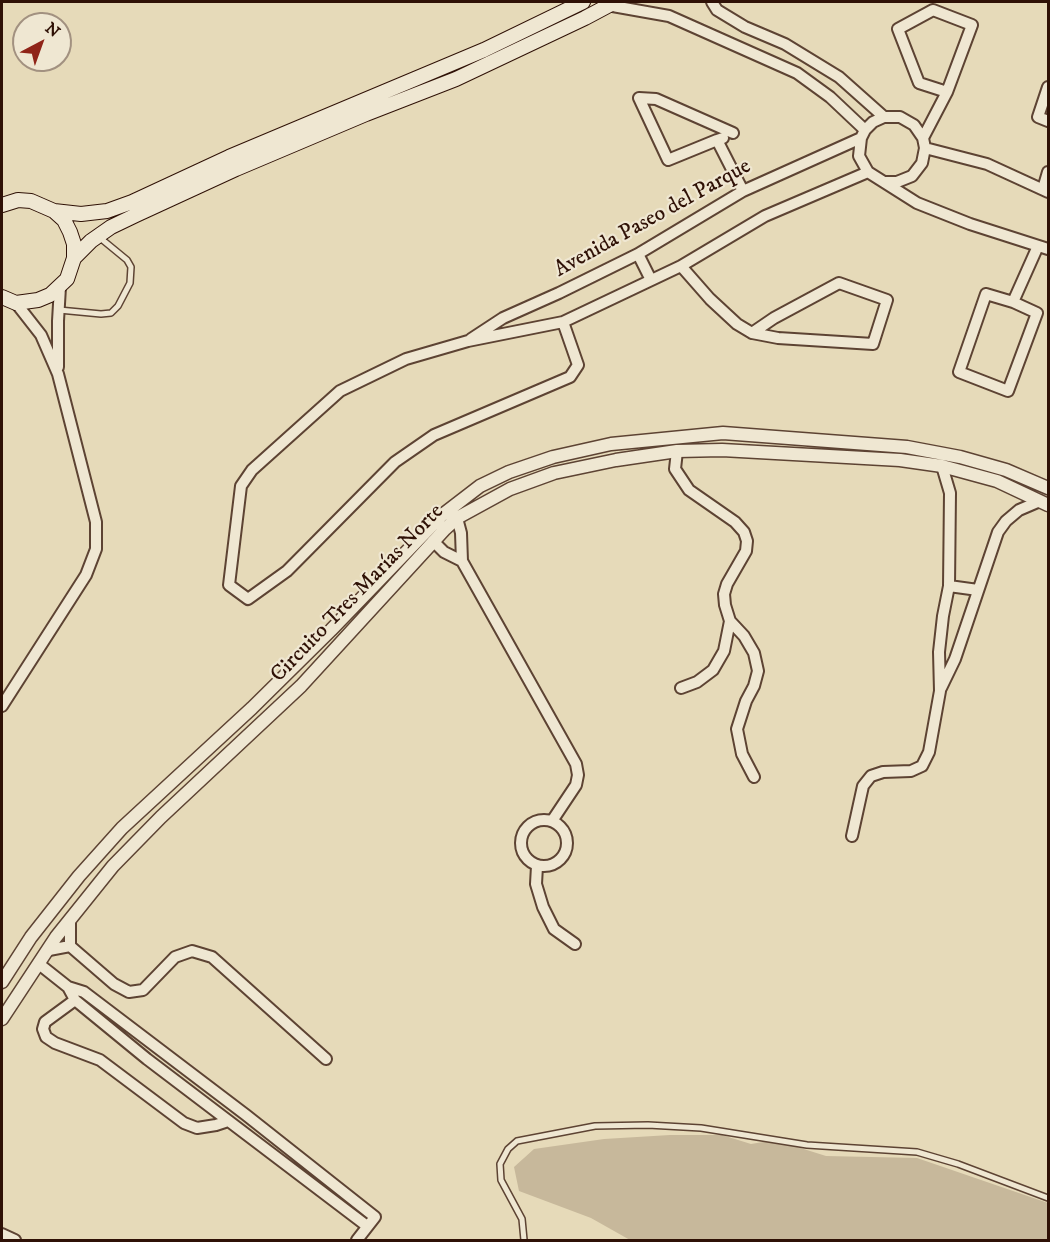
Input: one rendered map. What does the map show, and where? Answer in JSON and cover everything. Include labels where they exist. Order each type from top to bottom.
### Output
[{"type":"main road","points":[[2,205],[18,200],[31,201],[54,211],[81,214],[106,212],[484,50],[584,2]]},
{"type":"main road","points":[[74,258],[111,227],[236,169],[456,79],[585,18],[610,3]]},
{"type":"main road","points":[[2,297],[16,303],[38,300],[50,295],[67,279],[74,258],[74,244],[64,220],[54,211]]},
{"type":"street","points":[[712,2],[717,10],[745,27],[785,44],[839,77],[884,117]]},
{"type":"street","points":[[610,3],[669,16],[797,73],[830,97],[863,134]]},
{"type":"street","points":[[886,182],[897,182],[912,176],[922,163],[924,143],[947,92],[972,25],[933,10],[898,29],[919,83],[947,92]]},
{"type":"street","points":[[1048,87],[1038,117],[1048,121]]},
{"type":"street","points":[[639,98],[656,99],[733,133],[717,140],[668,160],[639,98]]},
{"type":"street","points":[[1013,302],[1043,248],[970,224],[917,203],[876,178],[868,172],[859,156],[863,134],[873,122],[884,117],[900,117],[914,125],[924,143],[987,164],[1046,190],[1048,172]]},
{"type":"street","name":"Avenida Paseo del Parque","points":[[468,341],[503,318],[638,254],[743,191],[863,134]]},
{"type":"street","points":[[717,140],[743,191]]},
{"type":"street","name":"Avenida Paseo del Parque","points":[[563,322],[578,364],[570,377],[434,435],[395,462],[287,571],[248,599],[229,585],[241,486],[252,470],[340,392],[406,359],[468,341],[563,322],[681,266],[765,216],[868,172]]},
{"type":"street","points":[[638,254],[651,280]]},
{"type":"street","points":[[681,266],[710,299],[737,324],[752,333],[778,338],[873,344],[887,300],[839,283],[774,318],[752,333]]},
{"type":"street","points":[[58,374],[60,287]]},
{"type":"street","points":[[986,294],[1013,302],[1037,313],[1008,391],[959,372],[986,294]]},
{"type":"street","points":[[2,706],[86,575],[96,549],[96,522],[58,374],[40,335],[16,303]]},
{"type":"street","points":[[722,450],[723,433]]},
{"type":"street","name":"Circuito Tres Marías Norte","points":[[2,982],[31,937],[65,893],[122,828],[252,708],[441,516],[480,486],[509,472],[553,457],[611,444],[723,433],[907,447],[960,457],[1006,470],[1048,488]]},
{"type":"street","name":"Circuito Tres Marías Norte","points":[[2,1019],[70,920],[113,866],[161,817],[301,686],[433,541],[457,518],[510,489],[554,472],[616,460],[676,451],[722,450],[900,460],[942,466],[997,481],[1044,503]]},
{"type":"street","points":[[676,451],[675,469],[689,490],[735,522],[744,532],[747,541],[746,551],[727,584],[724,594],[730,621],[744,636],[754,653],[758,671],[737,729],[742,754],[754,777]]},
{"type":"street","points":[[852,836],[863,786],[871,776],[883,772],[911,771],[921,766],[929,752],[940,690],[939,652],[949,586],[950,493],[942,466]]},
{"type":"street","points":[[940,690],[955,659],[998,532],[1006,521],[1019,510],[1044,503]]},
{"type":"street","points":[[457,518],[461,533],[462,561],[576,764],[578,775],[576,785],[552,821]]},
{"type":"street","points":[[433,541],[444,552],[462,561]]},
{"type":"street","points":[[949,586],[978,590]]},
{"type":"street","points":[[681,688],[697,682],[713,670],[724,651],[730,621]]},
{"type":"street","points":[[552,821],[565,833],[567,851],[555,865],[537,866],[523,855],[521,836],[533,822],[552,821]]},
{"type":"street","points":[[537,866],[536,884],[543,907],[554,929],[575,944]]},
{"type":"street","points":[[70,920],[70,946],[114,984],[129,992],[143,990],[175,957],[192,951],[212,957],[326,1059]]},
{"type":"street","points":[[49,950],[70,946]]},
{"type":"street","points":[[39,964],[68,987],[84,992],[375,1217],[357,1240]]},
{"type":"street","points":[[68,987],[75,1000],[367,1226]]},
{"type":"street","points":[[75,1000],[45,1022],[43,1029],[46,1037],[55,1043],[100,1060],[184,1123],[197,1128],[216,1125],[228,1120]]},
{"type":"street","points":[[237,1127],[246,1115]]},
{"type":"street","points":[[2,1233],[15,1240]]},
{"type":"lane","points":[[58,310],[101,314],[111,313],[118,306],[130,283],[131,267],[127,260],[98,236]]},
{"type":"lane","points":[[524,1240],[522,1219],[501,1180],[500,1164],[508,1149],[517,1140],[595,1126],[648,1125],[701,1128],[807,1145],[917,1152],[958,1164],[1048,1198]]},
{"type":"shaded area","points":[[722,1135],[751,1144],[775,1140],[826,1156],[917,1158],[1048,1203],[1048,1240],[630,1240],[591,1218],[519,1191],[514,1167],[534,1149],[604,1139]]}]
